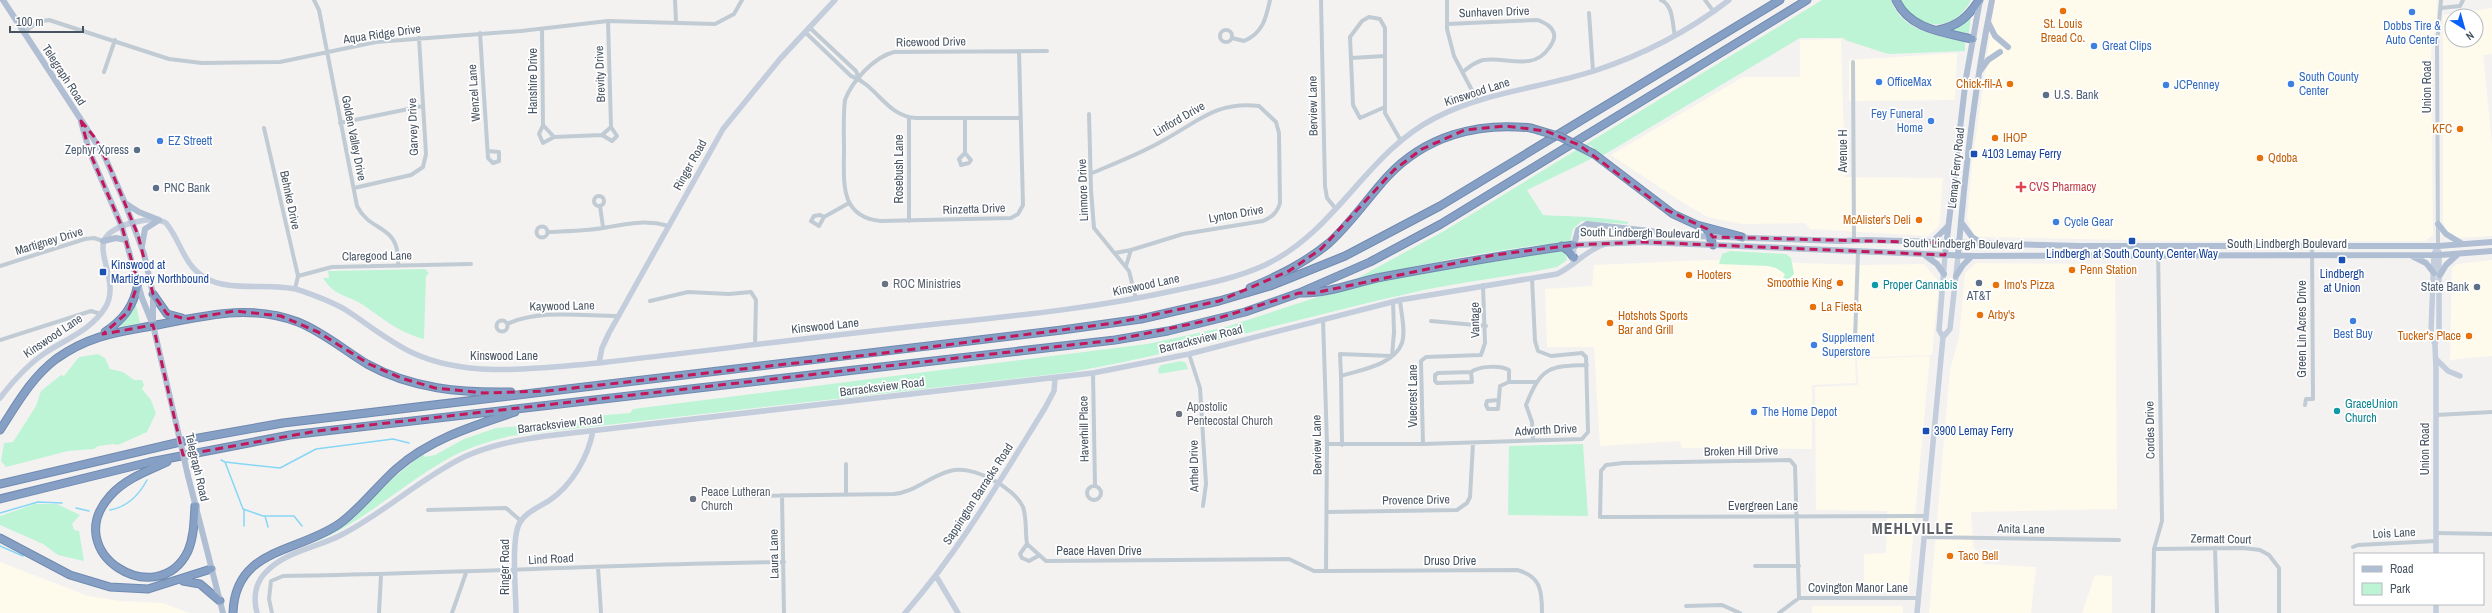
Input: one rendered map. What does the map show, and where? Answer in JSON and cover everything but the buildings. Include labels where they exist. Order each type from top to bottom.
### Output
[{"type":"highway","points":[[0,484],[237,430],[547,391],[1082,328],[1141,319],[1219,302],[1270,286],[1320,267],[1416,220],[1780,0]]},
{"type":"highway","points":[[0,499],[180,456],[290,435],[1115,340],[1245,312],[1299,293],[1346,273],[1418,237],[1807,0]]},
{"type":"highway","points":[[1896,0],[1900,10],[1911,20],[1935,30],[1972,39]]},
{"type":"highway","points":[[1935,30],[1952,26],[1962,20],[1979,0]]},
{"type":"highway","points":[[1219,302],[1289,271],[1316,253],[1340,232],[1394,170],[1432,143],[1457,133],[1480,128],[1505,126],[1531,128],[1561,137],[1594,154],[1673,214],[1707,228],[1742,237]]},
{"type":"highway","points":[[1707,228],[1712,237],[1713,245]]},
{"type":"highway","points":[[1299,293],[1314,293],[1366,280],[1494,255],[1574,244]]},
{"type":"highway","points":[[1562,246],[1569,251],[1574,258]]},
{"type":"highway","points":[[0,430],[27,388],[42,372],[64,354],[103,334],[119,322],[128,312],[136,293],[138,283]]},
{"type":"highway","points":[[153,294],[166,314],[186,319]]},
{"type":"highway","points":[[103,334],[235,311],[271,314],[309,327],[369,364],[418,384],[466,392],[547,391]]},
{"type":"highway","points":[[233,613],[235,595],[240,582],[258,561],[333,528],[350,515],[397,468],[432,444],[462,430],[529,407]]},
{"type":"highway","points":[[180,456],[130,479],[109,497],[100,512],[97,523],[98,540],[102,552],[113,566],[129,575],[142,578],[163,574],[176,566],[187,552],[192,537],[195,506]]},
{"type":"highway","points":[[0,538],[22,548],[60,570],[100,585],[123,589],[148,589],[211,570]]},
{"type":"highway","points":[[179,580],[200,584],[220,602]]},
{"type":"main road","name":"Telegraph Road","points":[[3,0],[81,121],[101,148],[125,203],[142,248],[153,294],[153,325]]},
{"type":"main road","name":"Lemay Ferry Road","points":[[1945,256],[1955,161],[1979,0]]},
{"type":"main road","name":"Lemay Ferry Road","points":[[1958,256],[1979,73],[1992,0]]},
{"type":"main road","points":[[1988,22],[1995,36],[2008,47]]},
{"type":"main road","points":[[1979,73],[1988,60],[2000,52]]},
{"type":"main road","name":"Telegraph Road","points":[[81,121],[90,153],[122,227],[138,283],[153,325],[195,506],[223,613]]},
{"type":"main road","points":[[125,203],[139,212],[159,220]]},
{"type":"main road","points":[[142,248],[145,229],[159,220]]},
{"type":"main road","points":[[1962,222],[1972,237],[1983,244]]},
{"type":"main road","name":"South Lindbergh Boulevard","points":[[2492,242],[2438,246],[1959,244],[1712,237],[1587,224],[1578,230],[1574,244],[1713,245],[1945,256],[2411,255],[2458,254],[2492,251]]},
{"type":"main road","points":[[1931,243],[1948,224]]},
{"type":"main road","points":[[2438,224],[2453,239],[2462,244]]},
{"type":"main road","points":[[103,241],[116,238],[126,240]]},
{"type":"main road","points":[[2440,275],[2446,265],[2458,254]]},
{"type":"main road","points":[[1924,255],[1937,264],[1944,274]]},
{"type":"main road","points":[[2411,255],[2426,263],[2434,273]]},
{"type":"main road","points":[[1956,276],[1963,265],[1972,256]]},
{"type":"street","name":"Golden Valley Drive","points":[[314,0],[319,10],[340,123],[361,214],[384,230],[395,243],[398,251],[398,265]]},
{"type":"street","points":[[675,0],[676,22]]},
{"type":"street","name":"Aqua Ridge Drive","points":[[24,32],[38,22],[49,20],[115,40],[169,59],[202,63],[280,62],[376,42],[542,29],[608,20],[715,24],[724,21],[734,14],[742,0]]},
{"type":"street","name":"Ringer Road","points":[[599,363],[602,348],[618,316],[723,129],[809,27],[835,0]]},
{"type":"street","points":[[1232,38],[1244,40],[1259,31],[1265,21],[1270,0]]},
{"type":"street","name":"Berview Lane","points":[[1321,0],[1325,186],[1327,198],[1336,209]]},
{"type":"street","points":[[1447,0],[1447,24],[1454,56],[1464,71],[1477,100]]},
{"type":"street","points":[[1661,0],[1670,8],[1675,36]]},
{"type":"street","points":[[1705,0],[1714,12]]},
{"type":"street","name":"Kinswood Lane","points":[[159,220],[170,228],[188,263],[205,278],[221,284],[295,289],[348,311],[412,353],[433,361],[460,367],[519,368],[599,363],[994,318],[1136,299],[1220,280],[1264,265],[1306,240],[1376,164],[1401,141],[1433,119],[1477,100],[1593,71],[1642,52],[1675,36],[1714,12],[1729,0]]},
{"type":"street","name":"Union Road","points":[[2436,553],[2436,359],[2435,345],[2431,332],[2434,273],[2438,246],[2437,44],[2441,0]]},
{"type":"street","points":[[2441,8],[2460,6],[2463,0]]},
{"type":"street","points":[[1589,12],[1593,71]]},
{"type":"street","points":[[1385,107],[1360,118],[1353,105],[1350,37],[1355,28],[1362,21],[1374,17],[1380,19],[1385,28],[1385,56],[1385,107],[1385,113],[1401,141]]},
{"type":"street","name":"Brevity Drive","points":[[543,125],[539,134],[543,143],[554,137],[602,135],[612,141],[617,136],[611,127],[608,20]]},
{"type":"street","name":"Sunhaven Drive","points":[[1447,24],[1538,20],[1552,30],[1553,40],[1544,53],[1529,61],[1518,63],[1497,59],[1482,60],[1464,71]]},
{"type":"street","points":[[809,27],[856,71],[859,79]]},
{"type":"street","name":"Hanshire Drive","points":[[542,29],[543,125],[554,137]]},
{"type":"street","points":[[805,32],[851,76],[859,79],[895,112],[909,118],[1021,118]]},
{"type":"street","name":"Wenzel Lane","points":[[480,33],[488,151]]},
{"type":"street","name":"Garvey Drive","points":[[354,188],[411,175],[423,167],[426,154],[419,38]]},
{"type":"street","points":[[104,72],[115,40]]},
{"type":"street","name":"Rinzetta Drive","points":[[849,203],[855,211],[865,219],[881,222],[1011,218],[1018,214],[1023,205],[1019,51]]},
{"type":"street","name":"Ricewood Drive","points":[[849,203],[844,187],[844,108],[849,90],[880,56],[894,52],[1047,51]]},
{"type":"street","points":[[1351,58],[1385,56]]},
{"type":"street","name":"Avenue H","points":[[1853,62],[1854,240]]},
{"type":"street","points":[[340,123],[423,106]]},
{"type":"street","name":"Linford Drive","points":[[1092,173],[1151,147],[1202,116],[1228,106],[1259,106],[1276,122]]},
{"type":"street","name":"Linmore Drive","points":[[1089,114],[1092,173],[1091,190],[1094,228],[1126,266],[1136,299]]},
{"type":"street","name":"Rosebush Lane","points":[[909,118],[909,221]]},
{"type":"street","points":[[965,118],[965,153]]},
{"type":"street","name":"Lynton Drive","points":[[1115,253],[1131,250],[1177,235],[1263,221],[1272,217],[1278,210],[1280,203],[1280,143],[1276,122]]},
{"type":"street","points":[[602,135],[611,127]]},
{"type":"street","name":"Behnke Drive","points":[[264,128],[298,276]]},
{"type":"street","points":[[824,217],[849,203]]},
{"type":"street","points":[[600,206],[603,228]]},
{"type":"street","points":[[103,241],[110,233],[122,227],[149,219],[159,220]]},
{"type":"street","points":[[548,232],[603,228],[632,222],[652,221],[669,226]]},
{"type":"street","name":"Martigney Drive","points":[[0,266],[85,239],[94,238],[103,241]]},
{"type":"street","name":"Kinswood Lane","points":[[0,398],[17,377],[34,361],[86,328],[101,314],[107,305],[111,287],[102,249],[103,241]]},
{"type":"street","points":[[1568,268],[1574,258],[1574,244]]},
{"type":"street","name":"Barracksview Road","points":[[257,613],[256,588],[261,578],[272,566],[348,531],[452,463],[479,451],[509,442],[1093,373],[1189,354],[1400,300],[1483,285],[1557,274],[1568,268],[1592,250],[1606,244]]},
{"type":"street","name":"Cordes Drive","points":[[2153,613],[2154,549],[2162,521],[2158,246]]},
{"type":"street","name":"Green Lin Acres Drive","points":[[2305,405],[2306,399],[2313,399],[2312,246]]},
{"type":"street","points":[[1126,266],[1131,250]]},
{"type":"street","points":[[1855,340],[1858,252]]},
{"type":"street","name":"Union Road","points":[[2435,345],[2439,332],[2440,275],[2437,254]]},
{"type":"street","name":"Lemay Ferry Road","points":[[1916,613],[1943,336],[1939,330],[1945,256]]},
{"type":"street","name":"Lemay Ferry Road","points":[[1943,336],[1950,329],[1958,256]]},
{"type":"street","name":"Claregood Lane","points":[[298,276],[332,267],[471,264]]},
{"type":"street","points":[[295,289],[298,276]]},
{"type":"street","points":[[1532,278],[1535,341],[1538,351],[1551,356],[1582,353],[1586,357],[1587,365],[1558,365],[1548,369],[1536,382],[1526,405],[1532,422],[1533,440]]},
{"type":"street","name":"Vantage","points":[[1481,355],[1485,344],[1486,326],[1483,285]]},
{"type":"street","points":[[650,301],[688,292],[718,294],[751,292],[756,300],[755,345]]},
{"type":"street","points":[[1341,376],[1381,363],[1392,356],[1402,343],[1400,300]]},
{"type":"street","points":[[1392,356],[1394,332],[1393,302]]},
{"type":"street","points":[[0,340],[91,311],[101,314]]},
{"type":"street","name":"Kaywood Lane","points":[[507,324],[530,317],[618,316]]},
{"type":"street","name":"Berview Lane","points":[[1323,319],[1327,444],[1326,572]]},
{"type":"street","points":[[1431,321],[1486,326]]},
{"type":"street","name":"Arthel Drive","points":[[1189,354],[1200,388],[1206,484],[1204,506]]},
{"type":"street","points":[[1342,445],[1340,354],[1392,356]]},
{"type":"street","name":"Vuecrest Lane","points":[[1423,444],[1421,362],[1426,357],[1481,355]]},
{"type":"street","points":[[2436,359],[2448,371],[2460,376]]},
{"type":"street","name":"Adworth Drive","points":[[1327,444],[1423,444],[1582,439],[1586,436],[1587,365]]},
{"type":"street","points":[[1471,372],[1472,382],[1437,383],[1435,381],[1435,375],[1438,373],[1471,372],[1482,368],[1506,368],[1509,370],[1509,382]]},
{"type":"street","name":"Haverhill Place","points":[[1093,373],[1095,486]]},
{"type":"street","name":"Sappington Barracks Road","points":[[905,613],[936,576],[998,484],[1053,394],[1055,378]]},
{"type":"street","points":[[1498,400],[1500,386],[1509,382],[1536,382]]},
{"type":"street","points":[[2436,415],[2492,412]]},
{"type":"street","points":[[428,510],[506,508],[521,521],[551,499],[565,486],[585,456],[593,431]]},
{"type":"street","name":"Provence Drive","points":[[1327,512],[1443,512],[1461,508],[1470,497],[1473,443]]},
{"type":"street","name":"Broken Hill Drive","points":[[1600,517],[1601,471],[1606,465],[1623,463],[1790,460],[1795,466],[1798,516],[1799,598]]},
{"type":"street","points":[[846,464],[846,495]]},
{"type":"street","points":[[736,496],[904,493],[939,475],[958,469],[973,470],[1013,494],[1023,507],[1027,544],[1038,556]]},
{"type":"street","name":"Laura Lane","points":[[782,495],[784,613]]},
{"type":"street","name":"Evergreen Lane","points":[[1600,517],[1926,516]]},
{"type":"street","name":"Ringer Road","points":[[516,613],[516,538],[521,521]]},
{"type":"street","points":[[2436,533],[2492,534]]},
{"type":"street","name":"Anita Lane","points":[[1924,537],[2119,540]]},
{"type":"street","name":"Lois Lane","points":[[2353,547],[2358,545],[2436,541]]},
{"type":"street","name":"Peace Haven Drive","points":[[1027,544],[1020,554],[1022,558],[1030,561],[1038,556],[1046,561],[1289,559],[1314,571],[1326,572]]},
{"type":"street","points":[[2215,548],[2217,613]]},
{"type":"street","name":"Zermatt Court","points":[[2154,549],[2215,548],[2260,550],[2272,558],[2278,568],[2278,613]]},
{"type":"street","name":"Lind Road","points":[[272,613],[270,599],[271,581],[283,576],[466,573],[598,567],[784,562]]},
{"type":"street","points":[[1755,566],[1799,566]]},
{"type":"street","points":[[598,567],[601,613]]},
{"type":"street","name":"Druso Drive","points":[[1326,572],[1517,570],[1534,577],[1539,584],[1542,593],[1542,613]]},
{"type":"street","points":[[452,613],[466,573]]},
{"type":"street","points":[[379,613],[381,575]]},
{"type":"street","points":[[936,576],[958,613]]},
{"type":"street","name":"Covington Manor Lane","points":[[1779,613],[1799,598],[1918,598]]},
{"type":"street","points":[[1686,606],[1722,605],[1740,613]]},
{"type":"highlighted area","points":[[81,121],[96,139],[111,170],[138,235],[153,294],[167,314],[186,319],[235,311],[281,316],[318,332],[369,364],[401,378],[435,388],[484,393],[547,391],[876,354],[1115,323],[1219,301],[1289,271],[1321,249],[1394,170],[1422,149],[1465,130],[1505,126],[1546,131],[1579,145],[1665,209],[1707,229],[1713,237],[1946,243],[1945,255],[1643,242],[1574,245],[1494,255],[1314,293],[1299,293],[1219,318],[1115,340],[317,431],[183,455],[153,325],[103,334],[128,312],[138,283],[122,227],[90,153]]},
{"type":"shaded area","points":[[1995,0],[2437,0],[2437,23],[2432,38],[2431,57],[2433,235],[2425,241],[2175,241],[1979,237],[1974,235],[1967,218],[1972,165]]},
{"type":"shaded area","points":[[2492,8],[2492,54],[2483,55],[2492,144],[2492,236],[2458,238],[2446,230],[2443,222],[2443,15],[2444,48],[2484,48],[2484,9]]},
{"type":"shaded area","points":[[1841,39],[1845,177],[1943,178],[1939,226],[1928,236],[1810,229],[1805,223],[1741,224],[1708,217],[1685,204],[1611,155],[1743,77],[1800,77],[1800,40]]},
{"type":"shaded area","points":[[1957,53],[1955,100],[1849,101],[1849,60]]},
{"type":"shaded area","points":[[1707,260],[1864,265],[1924,264],[1939,282],[1932,355],[1855,358],[1856,383],[1812,385],[1812,449],[1682,448],[1680,441],[1600,446],[1594,347],[1547,347],[1545,289],[1592,286],[1594,265]]},
{"type":"shaded area","points":[[2492,260],[2492,356],[2450,360],[2452,268],[2457,264]]},
{"type":"shaded area","points":[[1976,263],[2115,264],[2117,509],[1971,512],[1973,546],[1984,564],[2036,567],[2031,613],[1929,613],[1950,370],[1959,338],[1965,273]]},
{"type":"shaded area","points":[[1930,356],[1908,591],[1864,592],[1864,554],[1886,553],[1887,511],[1816,510],[1815,387],[1858,385],[1857,359]]},
{"type":"shaded area","points":[[0,562],[88,596],[121,601],[163,603],[189,613],[0,613]]},
{"type":"shaded area","points":[[2095,575],[2112,576],[2112,613],[2082,613]]},
{"type":"shaded area","points":[[1812,606],[1903,606],[1903,613],[1812,613]]},
{"type":"green space","points":[[1822,0],[1891,0],[1896,11],[1912,26],[1932,34],[1965,42],[1965,51],[1888,54],[1845,40],[1844,38],[1800,38],[1602,156],[1590,145],[1581,150],[1593,158],[1527,190],[1543,215],[1607,219],[1628,222],[1628,224],[1582,221],[1573,229],[1570,242],[1489,252],[1354,280],[1444,231]]},
{"type":"green space","points":[[1900,0],[1971,0],[1964,11],[1956,18],[1946,23],[1936,24],[1926,23],[1916,18],[1907,11]]},
{"type":"green space","points":[[1971,15],[1969,33],[1947,31],[1961,25]]},
{"type":"green space","points":[[1563,251],[1566,254],[1567,260],[1557,267],[1411,293],[1158,355],[1072,372],[510,436],[475,446],[455,455],[420,476],[354,522],[318,541],[352,519],[394,477],[423,454],[425,457],[435,455],[464,439],[496,428],[580,421],[595,416],[630,413],[633,409],[1147,344],[1226,327],[1330,293],[1377,281],[1480,261]]},
{"type":"green space","points":[[1730,251],[1786,254],[1791,258],[1794,274],[1788,280],[1783,278],[1785,274],[1776,268],[1768,266],[1719,264],[1722,254]]},
{"type":"green space","points":[[425,269],[429,273],[426,276],[424,339],[399,329],[357,301],[336,292],[323,278],[329,278],[328,271]]},
{"type":"green space","points":[[136,305],[140,323],[120,327]]},
{"type":"green space","points":[[98,354],[105,358],[110,369],[123,372],[134,380],[142,380],[144,385],[142,389],[151,400],[156,413],[147,432],[118,445],[113,444],[98,446],[94,449],[68,451],[6,467],[1,461],[4,443],[13,442],[36,406],[41,391],[61,375],[64,376],[79,357]]},
{"type":"green space","points":[[1181,361],[1186,363],[1188,369],[1159,374],[1158,369],[1161,365]]},
{"type":"green space","points":[[1583,444],[1588,516],[1508,515],[1509,446]]},
{"type":"green space","points":[[35,504],[57,504],[80,515],[72,524],[74,530],[79,531],[84,561],[58,555],[43,544],[0,525],[0,516]]},
{"type":"waterway","points":[[225,462],[280,468],[316,449],[393,439],[409,443]]},
{"type":"waterway","points":[[221,460],[225,462],[243,509],[263,516],[294,516],[302,526]]},
{"type":"waterway","points":[[110,510],[122,506],[132,500],[147,480]]},
{"type":"waterway","points":[[0,513],[38,502],[62,503]]},
{"type":"waterway","points":[[76,508],[89,511]]},
{"type":"waterway","points":[[244,509],[244,526]]},
{"type":"waterway","points":[[265,516],[268,527]]},
{"type":"waterway","points":[[0,546],[23,556]]},
{"type":"place","name":"St. Louis Bread Co.","points":[[2063,11]]},
{"type":"place","name":"Dobbs Tire & Auto Center","points":[[2412,12]]},
{"type":"place","name":"Great Clips","points":[[2094,46]]},
{"type":"place","name":"OfficeMax","points":[[1879,82]]},
{"type":"place","name":"Chick-fil-A","points":[[2010,84]]},
{"type":"place","name":"South County Center","points":[[2291,84]]},
{"type":"place","name":"JCPenney","points":[[2166,85]]},
{"type":"place","name":"U.S. Bank","points":[[2046,95]]},
{"type":"place","name":"Fey Funeral Home","points":[[1931,121]]},
{"type":"place","name":"KFC","points":[[2460,129]]},
{"type":"place","name":"IHOP","points":[[1995,138]]},
{"type":"place","name":"EZ Streett","points":[[160,141]]},
{"type":"place","name":"Zephyr Xpress","points":[[137,150]]},
{"type":"place","name":"4103 Lemay Ferry","points":[[1974,154]]},
{"type":"place","name":"Qdoba","points":[[2260,158]]},
{"type":"place","name":"CVS Pharmacy","points":[[2021,187]]},
{"type":"place","name":"PNC Bank","points":[[156,188]]},
{"type":"place","name":"McAlister's Deli","points":[[1919,220]]},
{"type":"place","name":"Cycle Gear","points":[[2056,222]]},
{"type":"place","name":"Lindbergh at South County Center Way","points":[[2132,241]]},
{"type":"place","name":"Lindbergh at Union","points":[[2342,260]]},
{"type":"place","name":"Penn Station","points":[[2072,270]]},
{"type":"place","name":"Kinswood at Martigney Northbound","points":[[103,272]]},
{"type":"place","name":"Hooters","points":[[1689,275]]},
{"type":"place","name":"Smoothie King","points":[[1840,283]]},
{"type":"place","name":"AT&T","points":[[1979,283]]},
{"type":"place","name":"ROC Ministries","points":[[885,284]]},
{"type":"place","name":"Proper Cannabis","points":[[1875,285]]},
{"type":"place","name":"Imo's Pizza","points":[[1996,285]]},
{"type":"place","name":"State Bank","points":[[2477,287]]},
{"type":"place","name":"La Fiesta","points":[[1813,307]]},
{"type":"place","name":"Arby's","points":[[1980,315]]},
{"type":"place","name":"Best Buy","points":[[2353,321]]},
{"type":"place","name":"Hotshots Sports Bar and Grill","points":[[1610,323]]},
{"type":"place","name":"Tucker's Place","points":[[2469,336]]},
{"type":"place","name":"Supplement Superstore","points":[[1814,345]]},
{"type":"place","name":"GraceUnion Church","points":[[2337,411]]},
{"type":"place","name":"The Home Depot","points":[[1754,412]]},
{"type":"place","name":"Apostolic Pentecostal Church","points":[[1179,414]]},
{"type":"place","name":"3900 Lemay Ferry","points":[[1926,431]]},
{"type":"place","name":"Peace Lutheran Church","points":[[693,499]]},
{"type":"place","name":"Taco Bell","points":[[1950,556]]},
{"type":"district","name":"MEHLVILLE","points":[[1913,528]]}]
